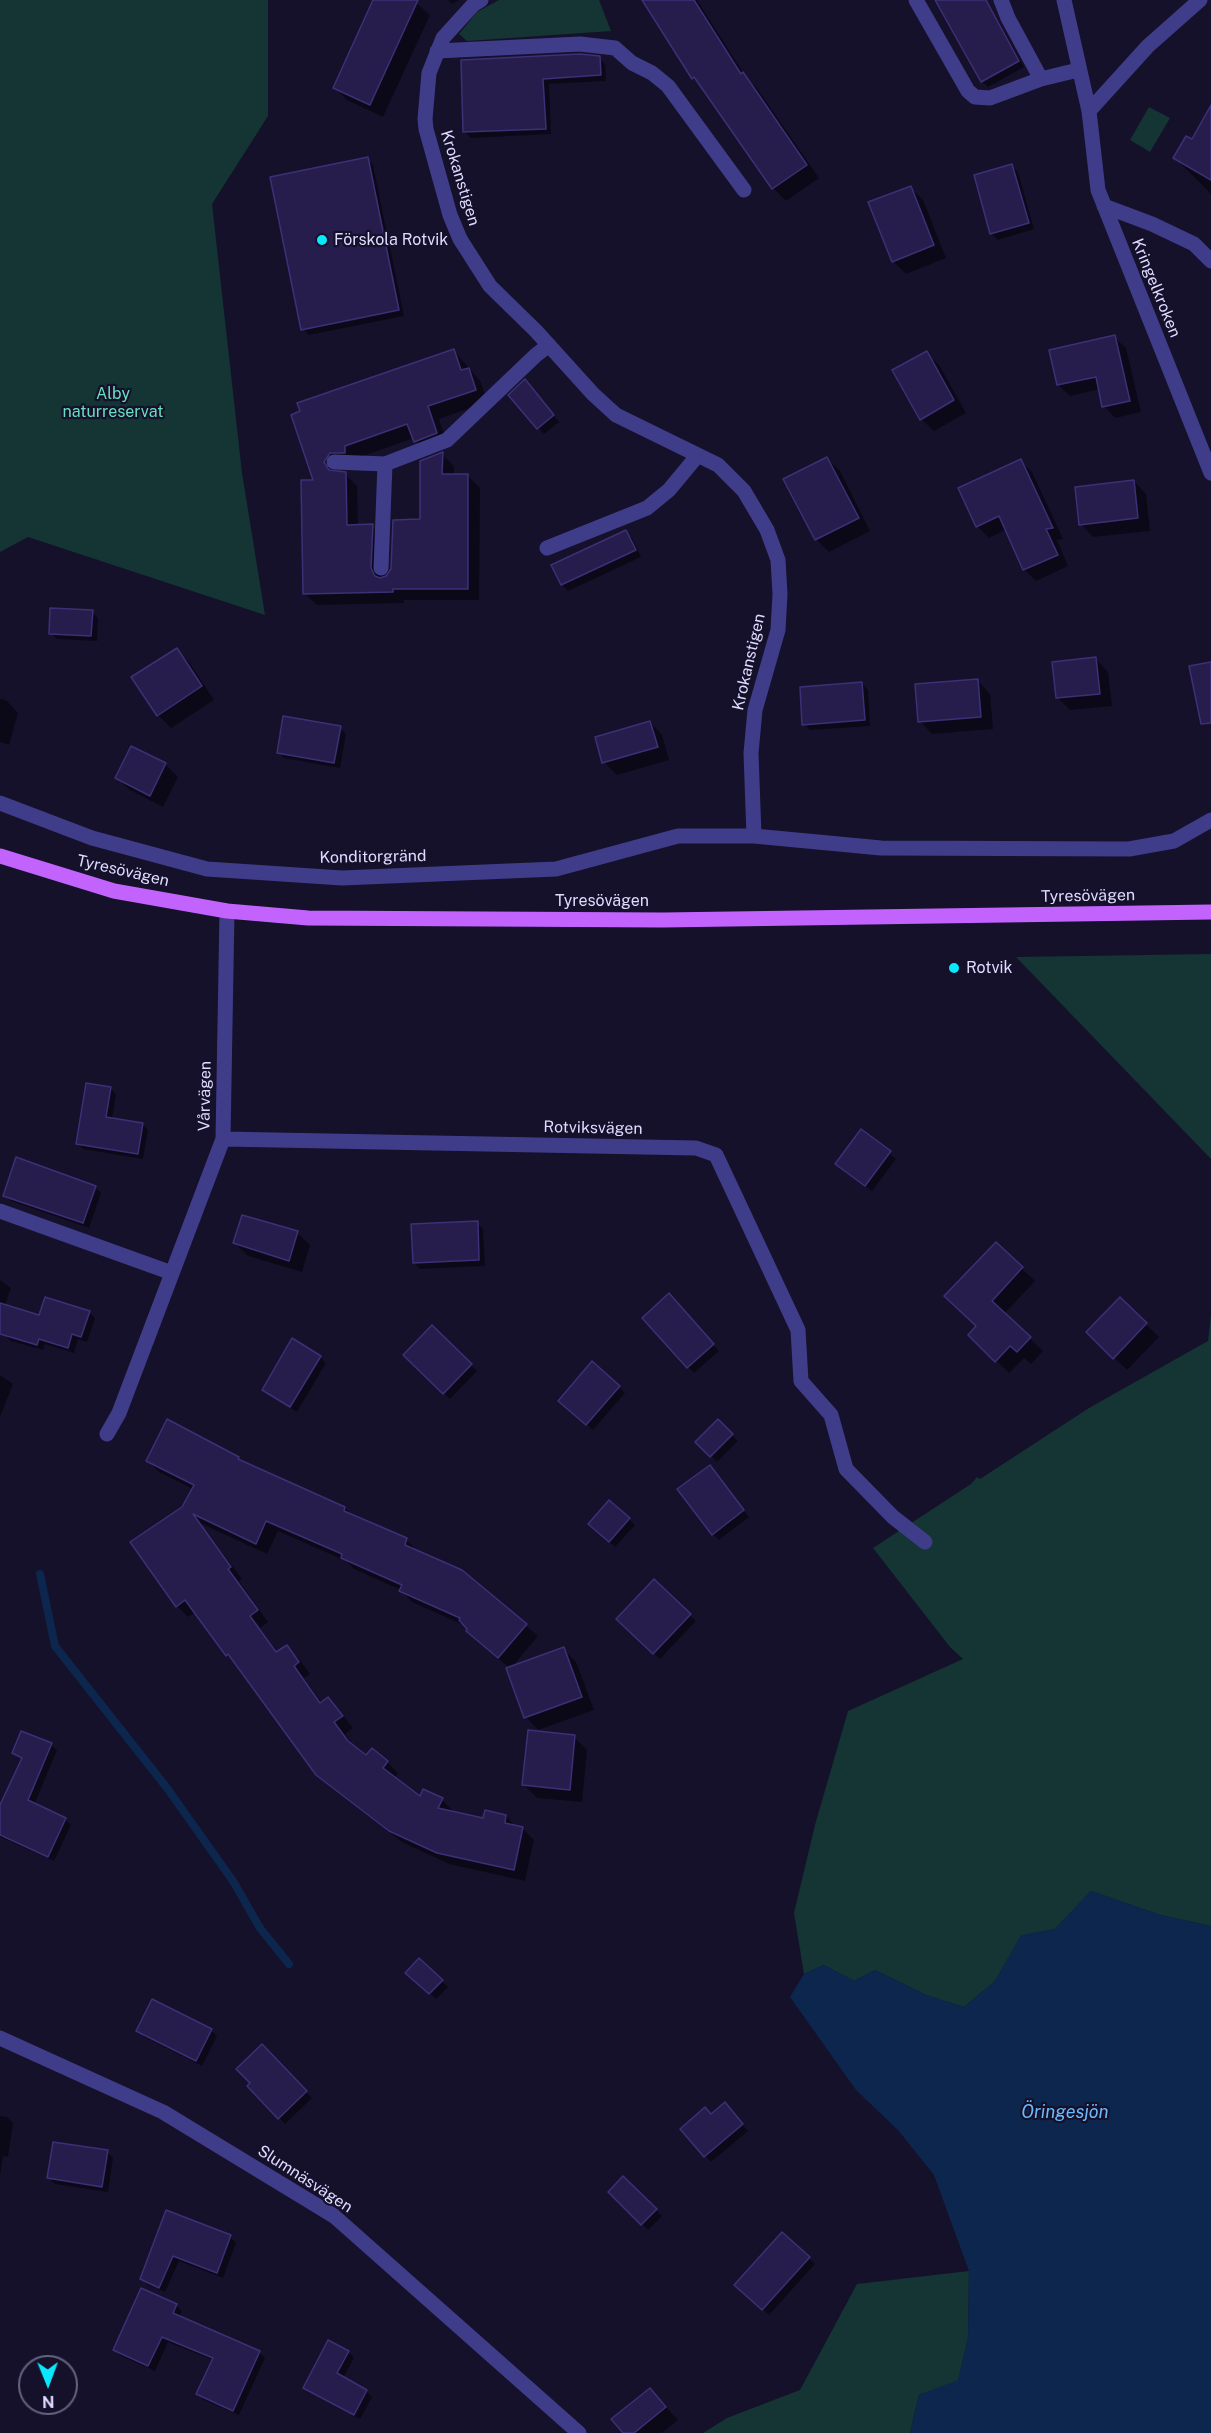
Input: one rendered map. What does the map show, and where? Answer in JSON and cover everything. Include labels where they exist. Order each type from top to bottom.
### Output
[{"type":"main road","name":"Tyresövägen","points":[[0,856],[114,891],[227,910],[308,918],[663,920],[1211,912]]},
{"type":"street","name":"Krokanstigen","points":[[481,0],[473,5],[443,38],[429,72],[426,129],[450,215],[460,239],[490,286],[616,415],[718,465],[744,491],[767,530],[778,560],[780,594],[778,630],[755,710],[751,753],[754,836]]},
{"type":"street","points":[[916,0],[968,91],[975,97],[990,98],[1041,79],[1078,70]]},
{"type":"street","points":[[1001,0],[1008,18],[1041,79]]},
{"type":"street","name":"Kringelkroken","points":[[1064,0],[1089,111],[1098,190],[1211,473]]},
{"type":"street","points":[[1089,111],[1148,46],[1200,0]]},
{"type":"street","points":[[437,51],[580,44],[615,48],[632,63],[652,73],[668,86],[744,190]]},
{"type":"street","points":[[1104,206],[1152,224],[1194,244],[1211,261]]},
{"type":"street","points":[[334,462],[385,464],[447,440],[549,345]]},
{"type":"street","points":[[547,548],[647,508],[669,490],[698,455]]},
{"type":"street","points":[[381,568],[385,464]]},
{"type":"street","name":"Konditorgränd","points":[[0,803],[92,838],[207,869],[342,878],[556,868],[678,836],[754,836]]},
{"type":"street","points":[[754,836],[881,848],[1129,849],[1174,840],[1211,820]]},
{"type":"street","name":"Vårvägen","points":[[106,1434],[119,1413],[223,1139],[227,910]]},
{"type":"street","name":"Rotviksvägen","points":[[223,1139],[696,1148],[716,1155],[798,1330],[801,1381],[831,1415],[846,1469],[893,1517],[925,1542]]},
{"type":"street","points":[[0,1211],[172,1273]]},
{"type":"street","name":"Slumnäsvägen","points":[[0,2038],[162,2112],[334,2216],[579,2433]]},
{"type":"green space","name":"Alby naturreservat","points":[[0,0],[268,0],[268,116],[212,204],[242,473],[265,615],[28,537],[0,552]]},
{"type":"green space","points":[[499,0],[599,0],[611,31],[467,41],[459,34],[477,12]]},
{"type":"green space","points":[[1149,107],[1170,118],[1150,152],[1130,140]]},
{"type":"green space","points":[[1211,954],[1211,1159],[1016,957]]},
{"type":"green space","points":[[1211,1315],[1211,1926],[1160,1915],[1091,1891],[1055,1929],[1021,1936],[995,1981],[964,2007],[926,1995],[875,1970],[854,1981],[824,1965],[804,1974],[794,1913],[815,1825],[848,1711],[963,1659],[950,1647],[873,1548],[971,1484],[977,1477],[980,1479],[1089,1408],[1208,1341]]},
{"type":"green space","points":[[969,2271],[968,2338],[958,2381],[919,2395],[910,2433],[703,2433],[727,2418],[800,2390],[857,2284]]},
{"type":"water","name":"Öringesjön","points":[[1091,1891],[1160,1915],[1211,1926],[1211,2433],[910,2433],[919,2395],[958,2380],[968,2338],[969,2271],[934,2175],[898,2130],[856,2090],[790,1997],[804,1974],[824,1965],[854,1981],[875,1970],[926,1995],[964,2007],[995,1981],[1021,1935],[1055,1929]]},
{"type":"building","points":[[373,0],[418,0],[370,105],[333,88]]},
{"type":"building","points":[[642,0],[694,0],[741,74],[743,72],[807,165],[772,189],[694,77],[692,79]]},
{"type":"building","points":[[935,0],[986,0],[1019,61],[981,82]]},
{"type":"building","points":[[580,54],[600,56],[601,75],[543,79],[546,129],[463,132],[461,60]]},
{"type":"building","points":[[1211,105],[1211,180],[1173,158],[1186,136],[1192,139]]},
{"type":"building","points":[[368,157],[399,310],[301,330],[270,177]]},
{"type":"building","points":[[1012,164],[1029,223],[990,234],[974,175]]},
{"type":"building","points":[[911,186],[934,245],[892,262],[868,202]]},
{"type":"building","points":[[1115,335],[1130,401],[1102,407],[1096,377],[1057,385],[1049,350]]},
{"type":"building","points":[[454,349],[461,370],[469,368],[476,390],[428,406],[437,433],[414,442],[407,424],[345,446],[345,453],[330,453],[324,462],[329,470],[346,472],[347,525],[373,524],[371,568],[375,576],[380,578],[386,576],[391,569],[393,520],[420,519],[420,461],[443,452],[442,474],[468,474],[468,589],[393,589],[393,592],[303,594],[301,480],[313,480],[291,415],[300,411],[297,403]]},
{"type":"building","points":[[927,351],[954,400],[920,420],[892,370]]},
{"type":"building","points":[[525,379],[554,415],[537,429],[508,395]]},
{"type":"building","points":[[827,457],[859,518],[815,540],[783,479]]},
{"type":"building","points":[[1021,459],[1053,528],[1046,529],[1058,555],[1023,570],[999,516],[976,527],[958,488]]},
{"type":"building","points":[[1134,480],[1138,518],[1079,525],[1075,487]]},
{"type":"building","points":[[626,530],[636,550],[561,585],[551,565]]},
{"type":"building","points":[[50,608],[93,610],[91,636],[49,634]]},
{"type":"building","points":[[177,648],[202,686],[157,716],[131,677]]},
{"type":"building","points":[[1096,657],[1100,694],[1056,698],[1052,662]]},
{"type":"building","points":[[1211,662],[1211,723],[1201,724],[1189,666]]},
{"type":"building","points":[[978,679],[981,717],[918,722],[915,684]]},
{"type":"building","points":[[862,682],[865,720],[802,725],[800,687]]},
{"type":"building","points":[[283,716],[341,726],[334,763],[277,753]]},
{"type":"building","points":[[650,721],[658,747],[602,763],[595,737]]},
{"type":"building","points":[[131,746],[166,763],[150,796],[115,778]]},
{"type":"building","points":[[86,1083],[111,1087],[106,1117],[143,1123],[138,1154],[76,1144]]},
{"type":"building","points":[[861,1129],[891,1151],[865,1186],[835,1164]]},
{"type":"building","points":[[16,1157],[96,1186],[83,1223],[3,1196]]},
{"type":"building","points":[[242,1215],[298,1231],[289,1261],[233,1243]]},
{"type":"building","points":[[478,1221],[479,1260],[413,1263],[411,1224]]},
{"type":"building","points":[[996,1242],[1023,1267],[992,1301],[1031,1337],[1017,1352],[1010,1346],[995,1362],[968,1335],[976,1326],[944,1296]]},
{"type":"building","points":[[669,1293],[714,1344],[687,1368],[642,1318]]},
{"type":"building","points":[[45,1297],[90,1311],[81,1337],[72,1334],[68,1348],[39,1339],[37,1345],[0,1334],[0,1303],[39,1315]]},
{"type":"building","points":[[1120,1297],[1147,1323],[1113,1359],[1086,1332]]},
{"type":"building","points":[[432,1325],[472,1364],[443,1394],[403,1355]]},
{"type":"building","points":[[292,1338],[321,1356],[290,1407],[262,1390]]},
{"type":"building","points":[[592,1361],[620,1386],[586,1425],[558,1401]]},
{"type":"building","points":[[167,1419],[239,1457],[238,1459],[345,1507],[344,1511],[407,1538],[405,1545],[462,1570],[527,1624],[498,1658],[466,1631],[460,1618],[399,1591],[402,1585],[341,1558],[342,1554],[266,1521],[256,1544],[193,1514],[231,1567],[228,1569],[258,1610],[250,1616],[276,1652],[287,1645],[299,1662],[294,1666],[320,1703],[328,1697],[343,1716],[334,1722],[348,1741],[366,1755],[372,1748],[388,1761],[383,1768],[420,1796],[423,1789],[443,1798],[438,1808],[483,1818],[485,1810],[506,1815],[505,1823],[523,1827],[514,1870],[437,1853],[389,1831],[316,1775],[228,1654],[226,1656],[185,1600],[176,1607],[130,1542],[182,1507],[194,1485],[146,1461]]},
{"type":"building","points":[[718,1419],[733,1434],[710,1457],[695,1442]]},
{"type":"building","points":[[710,1465],[744,1510],[712,1535],[677,1489]]},
{"type":"building","points":[[609,1500],[630,1518],[609,1542],[588,1524]]},
{"type":"building","points":[[654,1579],[691,1614],[653,1654],[616,1619]]},
{"type":"building","points":[[564,1647],[582,1697],[524,1718],[506,1668]]},
{"type":"building","points":[[528,1730],[575,1735],[570,1790],[522,1785]]},
{"type":"building","points":[[21,1731],[52,1743],[28,1800],[66,1818],[48,1857],[0,1835],[0,1805],[22,1758],[12,1753]]},
{"type":"building","points":[[419,1958],[443,1980],[429,1994],[405,1973]]},
{"type":"building","points":[[152,1999],[212,2029],[196,2061],[136,2031]]},
{"type":"building","points":[[262,2044],[307,2091],[278,2119],[247,2086],[250,2083],[236,2069]]},
{"type":"building","points":[[725,2102],[743,2124],[704,2157],[680,2129],[705,2107],[711,2114]]},
{"type":"building","points":[[53,2142],[108,2150],[102,2187],[47,2178]]},
{"type":"building","points":[[623,2176],[657,2209],[641,2225],[608,2192]]},
{"type":"building","points":[[166,2210],[231,2235],[217,2273],[173,2256],[159,2288],[140,2279]]},
{"type":"building","points":[[782,2232],[810,2257],[762,2310],[734,2285]]},
{"type":"building","points":[[141,2288],[177,2304],[173,2313],[260,2351],[233,2411],[196,2394],[213,2358],[162,2337],[148,2366],[113,2350]]},
{"type":"building","points":[[328,2340],[349,2351],[337,2373],[367,2390],[354,2415],[303,2388]]},
{"type":"building","points":[[650,2388],[666,2407],[634,2433],[623,2433],[611,2419]]},
{"type":"waterway","points":[[40,1574],[55,1646],[167,1788],[233,1881],[260,1928],[289,1964]]},
{"type":"place","name":"Förskola Rotvik","points":[[322,240]]},
{"type":"place","name":"Rotvik","points":[[954,968]]}]
